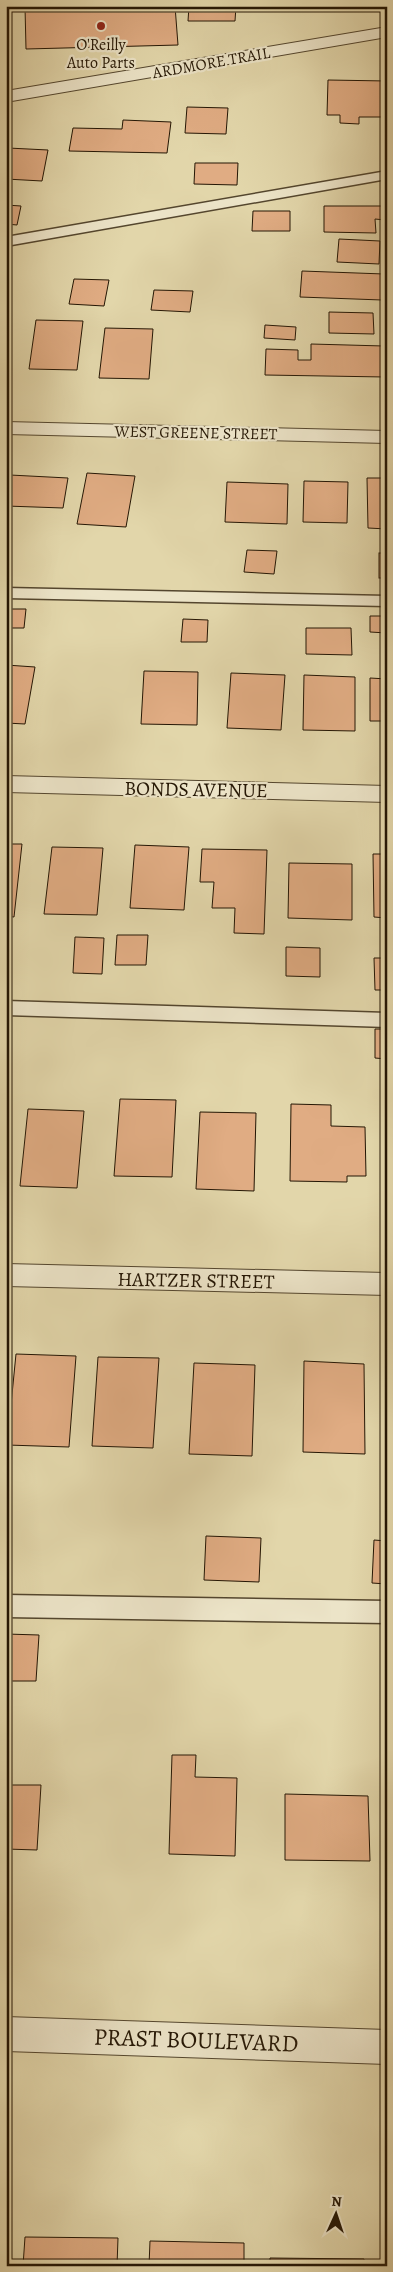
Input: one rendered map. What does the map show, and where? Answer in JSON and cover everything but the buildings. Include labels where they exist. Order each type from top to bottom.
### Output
[{"type":"street","name":"ARDMORE TRAIL","points":[[6,97],[387,32]]},
{"type":"street","name":"WEST GREENE STREET","points":[[6,428],[387,437]]},
{"type":"street","name":"BONDS AVENUE","points":[[6,784],[387,794]]},
{"type":"street","name":"HARTZER STREET","points":[[6,1275],[387,1284]]},
{"type":"street","name":"PRAST BOULEVARD","points":[[6,2034],[387,2047]]},
{"type":"lane","points":[[6,242],[387,175]]},
{"type":"lane","points":[[6,593],[387,601]]},
{"type":"lane","points":[[6,1008],[387,1020]]},
{"type":"lane","points":[[6,1606],[387,1612]]},
{"type":"place","name":"O'Reilly Auto Parts","points":[[101,26]]}]
